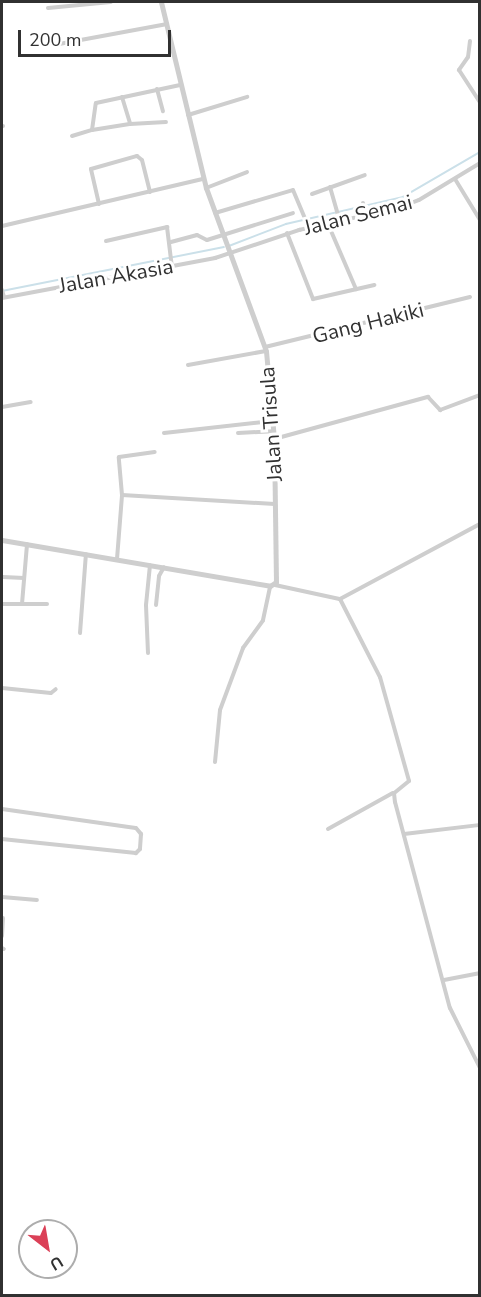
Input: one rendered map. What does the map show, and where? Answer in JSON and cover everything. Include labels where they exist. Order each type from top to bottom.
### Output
[{"type":"street","points":[[48,8],[111,2]]},
{"type":"street","name":"Jalan Trisula","points":[[161,2],[203,179],[265,349],[274,440],[273,585]]},
{"type":"street","points":[[59,44],[166,24]]},
{"type":"street","points":[[470,41],[468,57],[459,70],[480,102]]},
{"type":"street","points":[[92,130],[94,104],[180,85]]},
{"type":"street","points":[[157,90],[162,111]]},
{"type":"street","points":[[188,115],[247,96]]},
{"type":"street","points":[[122,97],[130,124]]},
{"type":"street","points":[[72,136],[92,130],[130,124],[166,122]]},
{"type":"street","points":[[99,204],[91,170],[136,156],[142,160],[150,192]]},
{"type":"street","name":"Jalan Semai","points":[[230,253],[309,226],[340,221],[363,210],[411,204],[480,163]]},
{"type":"street","points":[[206,188],[247,172]]},
{"type":"street","points":[[312,194],[365,175]]},
{"type":"street","points":[[2,226],[203,179]]},
{"type":"street","points":[[455,179],[480,220]]},
{"type":"street","points":[[330,187],[340,221]]},
{"type":"street","points":[[215,213],[293,190],[309,226]]},
{"type":"street","points":[[171,242],[197,235],[207,240],[293,213]]},
{"type":"street","points":[[328,224],[356,289]]},
{"type":"street","points":[[106,241],[167,227],[171,242],[172,265]]},
{"type":"street","points":[[287,233],[313,299],[374,285]]},
{"type":"street","name":"Jalan Akasia","points":[[3,297],[230,253]]},
{"type":"street","points":[[2,290],[3,297]]},
{"type":"street","name":"Gang Hakiki","points":[[188,365],[265,349],[470,297]]},
{"type":"street","points":[[274,440],[428,397],[440,410],[480,395]]},
{"type":"street","points":[[2,407],[31,402]]},
{"type":"street","points":[[164,433],[273,421]]},
{"type":"street","points":[[238,433],[273,431]]},
{"type":"street","points":[[117,559],[122,495],[119,457],[155,452]]},
{"type":"street","points":[[122,495],[275,504]]},
{"type":"street","points":[[2,540],[273,585],[340,599],[480,524]]},
{"type":"street","points":[[22,604],[27,544]]},
{"type":"street","points":[[80,633],[86,554]]},
{"type":"street","points":[[148,653],[146,605],[150,564]]},
{"type":"street","points":[[156,605],[159,576],[164,566]]},
{"type":"street","points":[[3,577],[24,578]]},
{"type":"street","points":[[215,762],[220,710],[243,648],[262,620],[273,585]]},
{"type":"street","points":[[328,829],[394,795],[406,785],[408,777],[375,661],[340,599]]},
{"type":"street","points":[[2,604],[47,604]]},
{"type":"street","points":[[2,688],[51,693],[56,689]]},
{"type":"street","points":[[394,795],[461,1037],[480,1068]]},
{"type":"street","points":[[2,809],[136,828],[141,834],[140,849],[136,853],[2,839]]},
{"type":"street","points":[[404,834],[480,825]]},
{"type":"street","points":[[2,897],[37,900]]},
{"type":"street","points":[[2,936],[3,918]]},
{"type":"street","points":[[444,980],[480,973]]},
{"type":"waterway","points":[[229,246],[286,224],[403,197],[480,152]]},
{"type":"waterway","points":[[2,291],[224,247]]}]
